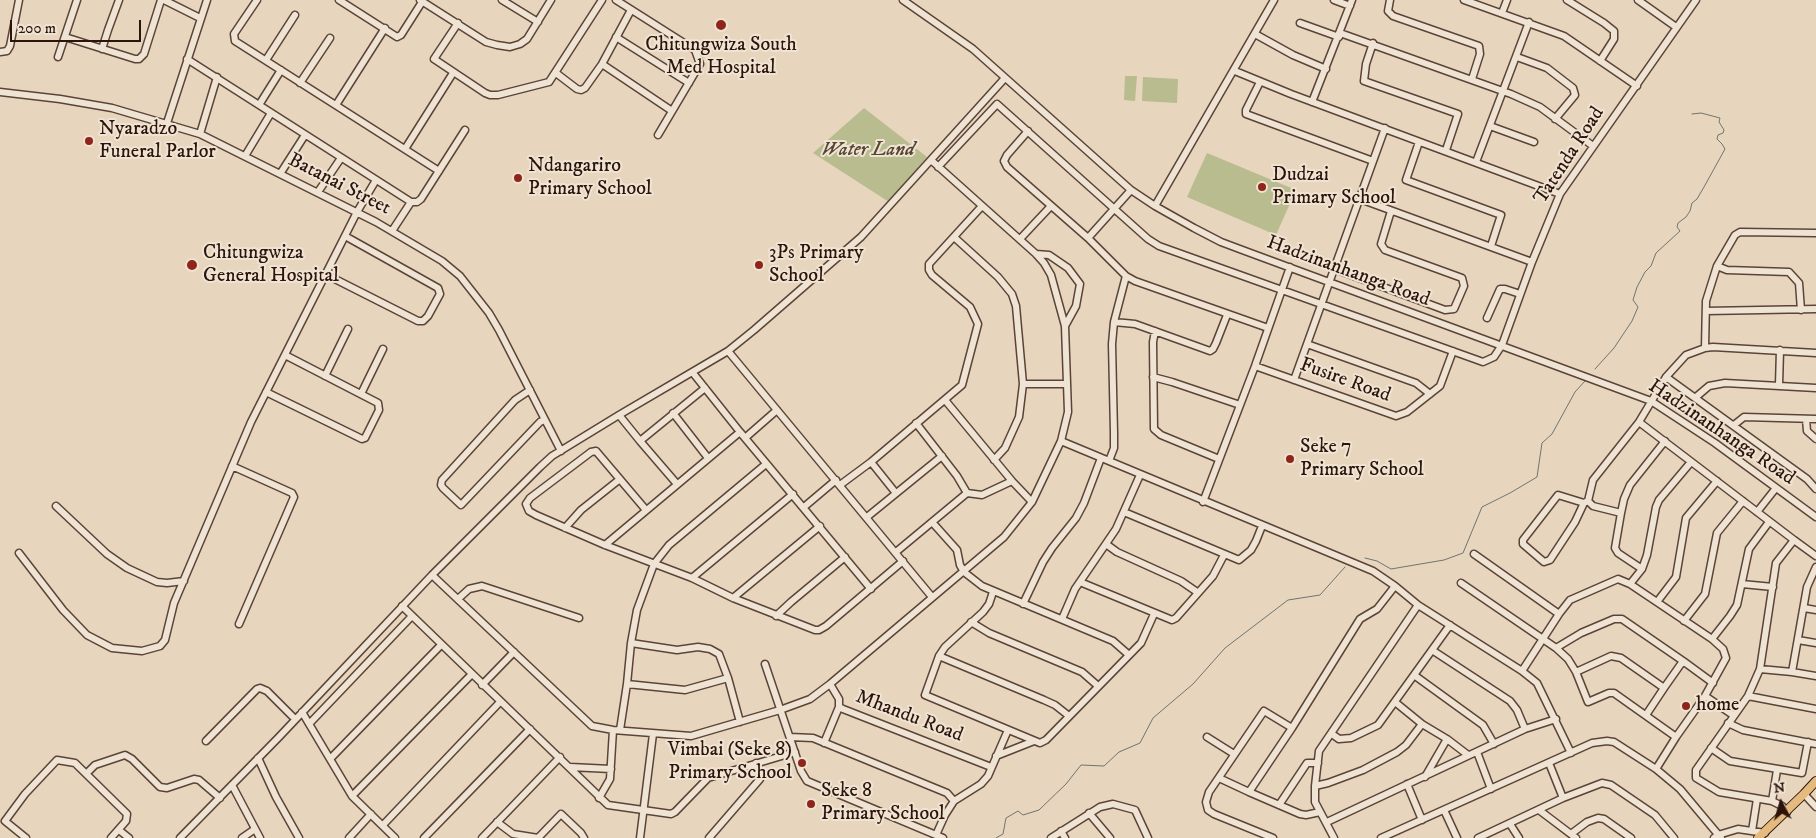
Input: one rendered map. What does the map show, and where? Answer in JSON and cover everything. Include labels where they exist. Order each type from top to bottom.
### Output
[{"type":"main road","points":[[1761,836],[1816,781]]},
{"type":"street","points":[[0,52],[7,51],[10,46],[19,0]]},
{"type":"street","points":[[58,57],[77,0]]},
{"type":"street","points":[[102,49],[119,0]]},
{"type":"street","points":[[65,36],[135,60],[141,58],[163,0],[200,18]]},
{"type":"street","points":[[168,123],[207,0]]},
{"type":"street","points":[[256,0],[234,34],[236,41],[440,171]]},
{"type":"street","points":[[339,0],[397,37],[401,35],[421,1],[490,44],[510,47],[518,46],[524,42],[551,0]]},
{"type":"street","points":[[502,0],[538,22]]},
{"type":"street","points":[[458,23],[434,59],[485,93],[494,96],[546,84],[556,73],[602,0]]},
{"type":"street","points":[[616,0],[696,50],[700,64],[658,135]]},
{"type":"street","name":"Hadzinanhanga Road","points":[[903,0],[972,49],[1131,190],[1155,206],[1222,242],[1330,283],[1502,344],[1651,401],[1715,444],[1816,518]]},
{"type":"street","points":[[1155,206],[1235,71],[1274,0]]},
{"type":"street","points":[[1312,102],[1351,3],[1334,0]]},
{"type":"street","points":[[1390,0],[1388,12],[1393,16],[1479,46],[1480,54],[1472,79]]},
{"type":"street","points":[[1464,0],[1474,2],[1564,36],[1637,86]]},
{"type":"street","points":[[1502,13],[1507,0]]},
{"type":"street","points":[[1567,0],[1604,22],[1614,32],[1614,39],[1600,61]]},
{"type":"street","points":[[1638,0],[1676,27]]},
{"type":"street","name":"Tatenda Road","points":[[1502,344],[1532,262],[1560,194],[1696,0]]},
{"type":"street","points":[[556,73],[577,89],[585,88],[602,64],[631,10]]},
{"type":"street","points":[[266,60],[295,15]]},
{"type":"street","points":[[1476,162],[1529,22]]},
{"type":"street","points":[[1300,24],[1373,43],[1503,91],[1540,107],[1593,146]]},
{"type":"street","points":[[336,105],[385,28]]},
{"type":"street","points":[[1255,34],[1286,52],[1326,68]]},
{"type":"street","points":[[616,36],[689,83]]},
{"type":"street","points":[[300,83],[330,38]]},
{"type":"street","points":[[1373,43],[1366,64],[1364,81],[1458,114],[1446,150]]},
{"type":"street","points":[[1517,57],[1546,68],[1573,88],[1575,95],[1555,119]]},
{"type":"street","points":[[187,60],[217,77],[411,202],[417,202],[421,199],[465,130]]},
{"type":"street","points":[[602,64],[672,111]]},
{"type":"street","points":[[259,105],[281,70]]},
{"type":"street","points":[[1235,71],[1312,102],[1446,150],[1560,194]]},
{"type":"street","points":[[405,150],[453,73]]},
{"type":"street","points":[[200,134],[217,77]]},
{"type":"street","points":[[180,838],[432,575],[540,467],[560,451],[728,351],[846,250],[1005,78]]},
{"type":"street","points":[[1260,82],[1246,110],[1246,114],[1373,161]]},
{"type":"street","points":[[212,92],[227,84]]},
{"type":"street","name":"Batanai Street","points":[[0,92],[87,103],[139,115],[200,134],[357,212],[442,261],[469,286],[496,324],[560,451]]},
{"type":"street","points":[[938,167],[997,104],[1148,239],[1159,246],[1483,362],[1494,357],[1502,344]]},
{"type":"street","points":[[245,156],[272,113]]},
{"type":"street","points":[[1490,126],[1534,142]]},
{"type":"street","points":[[1294,380],[1385,128]]},
{"type":"street","points":[[1028,131],[1007,155],[1004,161],[1007,167],[1050,207],[1088,238],[1126,276],[1227,315],[1268,328]]},
{"type":"street","points":[[280,174],[305,135]]},
{"type":"street","points":[[1420,142],[1406,180],[1501,215],[1491,246]]},
{"type":"street","points":[[318,192],[341,158]]},
{"type":"street","points":[[432,575],[592,726],[653,734],[692,736],[780,710],[810,699],[830,684],[1004,537],[1032,502],[1061,441],[1068,412],[1065,326],[1051,275],[1036,254],[931,160]]},
{"type":"street","points":[[20,552],[63,610],[87,635],[112,648],[142,651],[160,646],[165,640],[174,603],[251,422],[357,212],[376,180]]},
{"type":"street","points":[[1088,238],[1131,190]]},
{"type":"street","points":[[1360,200],[1532,262]]},
{"type":"street","points":[[392,231],[411,202]]},
{"type":"street","points":[[804,507],[871,462],[962,385],[978,324],[970,307],[932,275],[929,270],[929,264],[982,206]]},
{"type":"street","points":[[1020,239],[1050,207]]},
{"type":"street","points":[[1335,269],[1445,310],[1454,309],[1464,286],[1462,278],[1385,250],[1381,244],[1391,211]]},
{"type":"street","points":[[1705,348],[1706,301],[1717,266],[1735,236],[1740,232],[1816,232]]},
{"type":"street","points":[[325,274],[418,322],[423,321],[428,316],[440,294],[438,288],[345,236]]},
{"type":"street","points":[[954,238],[998,277],[1012,294],[1016,306],[1023,384],[1019,417],[1005,448],[994,460]]},
{"type":"street","points":[[1036,254],[1049,255],[1068,268],[1080,284],[1076,306],[1065,326]]},
{"type":"street","points":[[1717,266],[1727,270],[1789,272],[1799,283],[1801,310]]},
{"type":"street","points":[[1203,502],[1290,267]]},
{"type":"street","points":[[1109,461],[1114,448],[1112,344],[1114,322],[1126,276]]},
{"type":"street","points":[[1487,318],[1500,289],[1520,294]]},
{"type":"street","points":[[1706,311],[1816,309]]},
{"type":"street","points":[[1114,322],[1135,324],[1210,351],[1216,343],[1227,315]]},
{"type":"street","points":[[325,376],[348,329]]},
{"type":"street","points":[[1155,331],[1152,342],[1154,425],[1156,432],[1220,459]]},
{"type":"street","points":[[1306,344],[1416,383],[1430,394]]},
{"type":"street","points":[[1621,514],[1593,506],[1586,502],[1558,495],[1523,540],[1523,544],[1544,562],[1550,560],[1586,502],[1593,480],[1639,422],[1666,377],[1686,355],[1705,348],[1816,353]]},
{"type":"street","points":[[361,394],[383,349]]},
{"type":"street","points":[[1779,386],[1780,350]]},
{"type":"street","points":[[728,351],[932,597]]},
{"type":"street","name":"Fusire Road","points":[[1254,366],[1396,416],[1407,412],[1440,386],[1453,351]]},
{"type":"street","points":[[266,392],[364,439],[380,406],[378,403],[285,355]]},
{"type":"street","points":[[693,373],[766,464],[871,589]]},
{"type":"street","points":[[1153,377],[1240,405]]},
{"type":"street","points":[[1666,377],[1807,479],[1816,490]]},
{"type":"street","points":[[1696,398],[1709,386],[1725,383],[1816,388]]},
{"type":"street","points":[[1023,384],[1067,384]]},
{"type":"street","points":[[640,441],[705,388]]},
{"type":"street","points":[[530,390],[515,400],[442,480],[441,485],[461,505],[544,420]]},
{"type":"street","points":[[945,400],[994,460],[1032,502]]},
{"type":"street","points":[[745,438],[777,410]]},
{"type":"street","points":[[673,413],[708,458]]},
{"type":"street","points":[[619,415],[677,484]]},
{"type":"street","points":[[1734,425],[1744,417],[1816,419]]},
{"type":"street","points":[[1806,419],[1807,430],[1816,439]]},
{"type":"street","points":[[1639,422],[1816,556]]},
{"type":"street","points":[[916,424],[957,476],[967,493]]},
{"type":"street","points":[[605,545],[740,432]]},
{"type":"street","points":[[1061,441],[1203,502],[1373,571],[1418,605],[1522,671],[1537,683],[1571,753]]},
{"type":"street","points":[[1642,569],[1618,553],[1615,548],[1621,514],[1624,499],[1630,485],[1665,441]]},
{"type":"street","points":[[646,510],[598,452],[593,451],[530,498],[526,504],[532,513],[565,528],[692,578],[776,616],[819,630],[903,562]]},
{"type":"street","points":[[867,517],[895,492],[942,456]]},
{"type":"street","points":[[1024,604],[1042,562],[1076,518],[1084,504],[1101,458]]},
{"type":"street","points":[[871,462],[895,492]]},
{"type":"street","points":[[1630,584],[1642,569],[1647,556],[1659,500],[1691,462]]},
{"type":"street","points":[[599,798],[610,779],[616,730],[627,684],[631,643],[637,610],[654,564],[669,545],[766,464]]},
{"type":"street","points":[[232,466],[292,493],[294,498],[239,624]]},
{"type":"street","points":[[1062,619],[1080,582],[1116,529],[1140,475]]},
{"type":"street","points":[[565,528],[581,510],[620,478]]},
{"type":"street","points":[[896,552],[967,493],[982,495],[1012,481]]},
{"type":"street","points":[[1657,602],[1676,576],[1686,518],[1716,481]]},
{"type":"street","points":[[1757,512],[1776,488]]},
{"type":"street","points":[[692,578],[793,494]]},
{"type":"street","points":[[1684,620],[1705,594],[1717,534],[1743,501]]},
{"type":"street","points":[[56,506],[108,554],[128,568],[157,582],[168,583],[184,580]]},
{"type":"street","points":[[1124,512],[1235,560],[1243,558],[1256,541],[1262,526]]},
{"type":"street","points":[[932,522],[957,550],[960,565],[964,572],[982,586],[1113,641],[1129,655]]},
{"type":"street","points":[[1712,639],[1736,605],[1748,549],[1769,522]]},
{"type":"street","points":[[733,598],[820,526]]},
{"type":"street","points":[[1787,812],[1782,806],[1772,801],[1719,792],[1696,778],[1696,770],[1748,696],[1760,669],[1776,563],[1794,540]]},
{"type":"street","points":[[1106,544],[1117,552],[1181,581],[1197,592]]},
{"type":"street","points":[[1474,554],[1559,614]]},
{"type":"street","points":[[1080,582],[1154,614],[1174,620],[1212,576],[1224,555]]},
{"type":"street","points":[[776,616],[845,557]]},
{"type":"street","points":[[1792,672],[1807,587],[1815,571]]},
{"type":"street","points":[[1522,671],[1570,600],[1618,579],[1630,584],[1712,639],[1723,649],[1726,658],[1705,696],[1676,736],[1656,769]]},
{"type":"street","points":[[1461,583],[1568,658],[1588,702],[1609,693],[1614,693],[1676,736]]},
{"type":"street","points":[[1742,584],[1773,587]]},
{"type":"street","points":[[458,600],[469,589],[482,586],[579,618]]},
{"type":"street","points":[[1249,792],[1292,728],[1360,619],[1377,609],[1395,586]]},
{"type":"street","points":[[993,592],[989,604],[945,647],[939,656],[924,695],[1040,743],[1046,740],[1141,643],[1154,614]]},
{"type":"street","points":[[1334,838],[1315,802],[1315,786],[1320,752],[1418,605]]},
{"type":"street","points":[[402,606],[471,675],[570,767],[599,798],[613,807],[671,814],[708,778],[795,752]]},
{"type":"street","points":[[1804,608],[1816,610]]},
{"type":"street","points":[[310,723],[412,616]]},
{"type":"street","points":[[1556,648],[1581,633],[1614,619],[1622,619],[1713,683]]},
{"type":"street","points":[[971,622],[989,633],[1082,672],[1098,686]]},
{"type":"street","points":[[1332,734],[1339,739],[1351,738],[1378,725],[1450,625]]},
{"type":"street","points":[[1798,640],[1816,643]]},
{"type":"street","points":[[631,643],[677,650],[710,649],[719,654],[728,678],[740,722]]},
{"type":"street","points":[[330,759],[441,645]]},
{"type":"street","points":[[1432,650],[1510,701],[1517,710],[1524,729]]},
{"type":"street","points":[[482,685],[514,652]]},
{"type":"street","points":[[939,656],[1055,705],[1069,716]]},
{"type":"street","points":[[1576,672],[1611,656],[1621,658],[1664,688]]},
{"type":"street","points":[[1646,715],[1683,661]]},
{"type":"street","points":[[765,664],[801,772],[807,781],[943,838]]},
{"type":"street","points":[[1760,669],[1816,676]]},
{"type":"street","points":[[352,796],[471,675]]},
{"type":"street","points":[[1414,676],[1483,725],[1494,744]]},
{"type":"street","points":[[627,684],[685,690],[728,678]]},
{"type":"street","name":"Mhandu Road","points":[[830,684],[839,699],[839,707],[991,767]]},
{"type":"street","points":[[206,741],[260,688],[267,691],[295,719]]},
{"type":"street","points":[[1705,696],[1733,715]]},
{"type":"street","points":[[1748,696],[1816,709]]},
{"type":"street","points":[[383,826],[500,702]]},
{"type":"street","points":[[1395,702],[1422,724],[1447,739],[1468,755]]},
{"type":"street","points":[[824,743],[839,707]]},
{"type":"street","points":[[1273,838],[1214,814],[1208,810],[1206,802],[1234,754],[1264,711],[1292,728]]},
{"type":"street","points":[[302,712],[352,796],[395,838]]},
{"type":"street","points":[[1327,822],[1524,729],[1556,720]]},
{"type":"street","points":[[1728,723],[1743,730],[1816,744]]},
{"type":"street","points":[[1315,786],[1363,770],[1397,752],[1406,745],[1422,724]]},
{"type":"street","points":[[424,838],[530,729]]},
{"type":"street","points":[[936,835],[945,814],[954,801],[981,784],[988,776],[1008,730]]},
{"type":"street","points":[[640,838],[653,734]]},
{"type":"street","points":[[790,737],[807,737],[824,743],[947,793],[954,801]]},
{"type":"street","points":[[1206,737],[1234,754]]},
{"type":"street","points":[[1425,777],[1447,739]]},
{"type":"street","points":[[996,756],[1034,741]]},
{"type":"street","points":[[1381,838],[1592,743],[1607,741],[1614,742],[1656,769],[1688,796],[1718,837],[1738,829],[1752,831],[1761,836]]},
{"type":"street","points":[[1711,748],[1730,761],[1802,773],[1808,742]]},
{"type":"street","points":[[1477,752],[1491,790]]},
{"type":"street","points":[[87,773],[95,765],[125,755],[132,758],[160,787],[167,788],[194,779],[199,780],[220,798]]},
{"type":"street","points":[[258,758],[276,797],[299,838]]},
{"type":"street","points":[[482,838],[560,758]]},
{"type":"street","points":[[26,838],[5,821],[25,794],[57,760],[75,763],[127,814],[127,820],[111,838]]},
{"type":"street","points":[[709,838],[760,779],[756,763]]},
{"type":"street","points":[[1279,805],[1306,763],[1318,763]]},
{"type":"street","points":[[1549,763],[1563,798]]},
{"type":"street","points":[[570,767],[611,769]]},
{"type":"street","points":[[1772,801],[1777,770]]},
{"type":"street","points":[[1219,778],[1306,815],[1320,812]]},
{"type":"street","points":[[1480,837],[1563,798],[1602,783],[1611,785],[1655,815],[1674,838]]},
{"type":"street","points":[[1407,784],[1422,820]]},
{"type":"street","points":[[232,785],[260,838]]},
{"type":"street","points":[[1804,794],[1816,807]]},
{"type":"street","points":[[1752,831],[1757,799]]},
{"type":"street","points":[[1051,838],[1100,806],[1113,804],[1135,810],[1148,838]]},
{"type":"street","points":[[1444,810],[1457,838]]},
{"type":"street","points":[[1539,810],[1573,836],[1587,822],[1598,818],[1604,819],[1631,838]]},
{"type":"street","points":[[1089,813],[1110,838]]},
{"type":"street","points":[[349,838],[371,814]]},
{"type":"street","points":[[497,822],[513,834],[538,838],[561,814],[584,838]]},
{"type":"street","points":[[1510,824],[1519,838]]},
{"type":"street","points":[[242,838],[255,829]]},
{"type":"street","points":[[119,830],[128,838]]},
{"type":"street","points":[[1061,831],[1065,838]]},
{"type":"green space","points":[[1125,76],[1137,76],[1135,101],[1124,100]]},
{"type":"green space","points":[[1143,77],[1178,79],[1177,103],[1142,101]]},
{"type":"green space","name":"Water Land","points":[[864,108],[927,157],[889,202],[813,153]]},
{"type":"green space","points":[[1207,153],[1296,190],[1276,235],[1187,197]]},
{"type":"waterway","points":[[1595,369],[1614,348],[1632,321],[1638,307],[1633,300],[1645,272],[1651,266],[1656,253],[1680,231],[1677,227],[1678,223],[1690,211],[1692,203],[1697,199],[1725,149],[1717,139],[1718,135],[1723,133],[1724,130],[1719,122],[1720,118],[1701,113],[1692,114]]},
{"type":"waterway","points":[[1365,558],[1377,561],[1391,569],[1444,560],[1463,553],[1482,507],[1537,477],[1542,443],[1552,434],[1575,392],[1585,381]]},
{"type":"waterway","points":[[996,838],[1003,834],[1006,818],[1018,811],[1023,815],[1039,810],[1066,784],[1081,765],[1104,766],[1119,752],[1140,743],[1153,718],[1193,684],[1225,648],[1288,600],[1320,595],[1345,567]]},
{"type":"place","name":"Chitungwiza South Med Hospital","points":[[721,25]]},
{"type":"place","name":"Nyaradzo Funeral Parlor","points":[[89,141]]},
{"type":"place","name":"Ndangariro Primary School","points":[[518,178]]},
{"type":"place","name":"Dudzai Primary School","points":[[1262,187]]},
{"type":"place","name":"Chitungwiza General Hospital","points":[[192,265]]},
{"type":"place","name":"3Ps Primary School","points":[[759,265]]},
{"type":"place","name":"Seke 7 Primary School","points":[[1290,459]]},
{"type":"place","name":"home","points":[[1686,706]]},
{"type":"place","name":"Vimbai (Seke 8) Primary School","points":[[802,763]]},
{"type":"place","name":"Seke 8 Primary School","points":[[811,804]]}]
